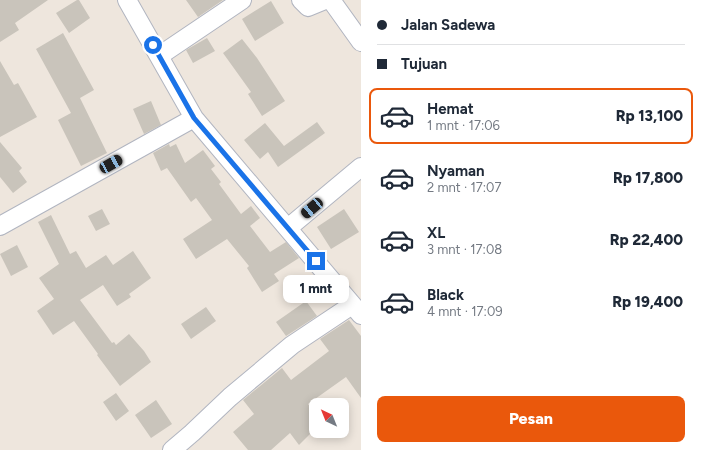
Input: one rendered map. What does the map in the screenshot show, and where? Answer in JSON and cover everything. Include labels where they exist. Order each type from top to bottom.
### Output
[{"type":"street","points":[[127,0],[194,118],[356,310],[292,345],[230,397],[192,434],[172,450]]},
{"type":"street","points":[[159,56],[242,0]]},
{"type":"street","points":[[301,0],[308,7],[325,0]]},
{"type":"street","points":[[331,0],[361,42]]},
{"type":"street","points":[[0,226],[194,118]]},
{"type":"street","points":[[288,228],[361,167]]},
{"type":"building","points":[[0,0],[48,0],[15,23],[19,30],[0,42]]},
{"type":"building","points":[[79,0],[90,18],[69,33],[56,13]]},
{"type":"building","points":[[186,0],[223,0],[198,17]]},
{"type":"building","points":[[271,1],[284,23],[255,41],[242,19]]},
{"type":"building","points":[[63,33],[94,90],[80,98],[107,153],[81,166],[58,120],[71,113],[36,49]]},
{"type":"building","points":[[207,38],[215,51],[193,63],[186,50]]},
{"type":"building","points":[[242,39],[257,58],[285,101],[262,116],[248,94],[251,92],[223,53]]},
{"type":"building","points":[[0,61],[14,85],[18,83],[37,117],[0,137]]},
{"type":"building","points":[[151,101],[161,125],[144,134],[133,109]]},
{"type":"building","points":[[317,122],[325,133],[278,167],[268,152],[260,159],[244,140],[265,123],[284,146]]},
{"type":"building","points":[[0,142],[22,168],[19,171],[27,182],[13,193],[0,177]]},
{"type":"building","points":[[169,144],[170,147],[176,144],[185,163],[203,150],[215,166],[211,169],[221,182],[219,184],[241,214],[251,206],[260,218],[250,226],[270,252],[286,242],[299,258],[274,274],[279,281],[262,292],[247,268],[249,266],[227,239],[196,259],[183,239],[212,220],[196,198],[191,202],[167,168],[161,171],[153,153]]},
{"type":"building","points":[[102,209],[110,224],[96,231],[88,216]]},
{"type":"building","points":[[344,209],[359,232],[331,249],[317,227]]},
{"type":"building","points":[[51,215],[70,254],[76,251],[86,268],[106,255],[113,265],[133,251],[151,278],[129,294],[131,297],[117,306],[103,285],[80,300],[112,343],[114,342],[116,345],[129,334],[144,351],[151,362],[120,386],[74,321],[53,335],[37,311],[54,299],[39,278],[59,264],[38,222]]},
{"type":"building","points":[[17,245],[28,267],[11,276],[0,254]]},
{"type":"building","points":[[306,301],[317,316],[286,336],[276,322]]},
{"type":"building","points":[[206,307],[216,321],[191,339],[181,324]]},
{"type":"building","points":[[349,320],[361,336],[361,398],[346,377],[316,398],[309,398],[309,435],[299,445],[290,433],[271,450],[248,450],[233,432],[254,414],[243,400],[282,368],[291,380],[329,351],[320,339]]},
{"type":"building","points":[[116,393],[129,411],[116,421],[103,402]]},
{"type":"building","points":[[156,400],[172,424],[151,438],[135,415]]},
{"type":"route","points":[[153,45],[194,118],[316,261]]}]
